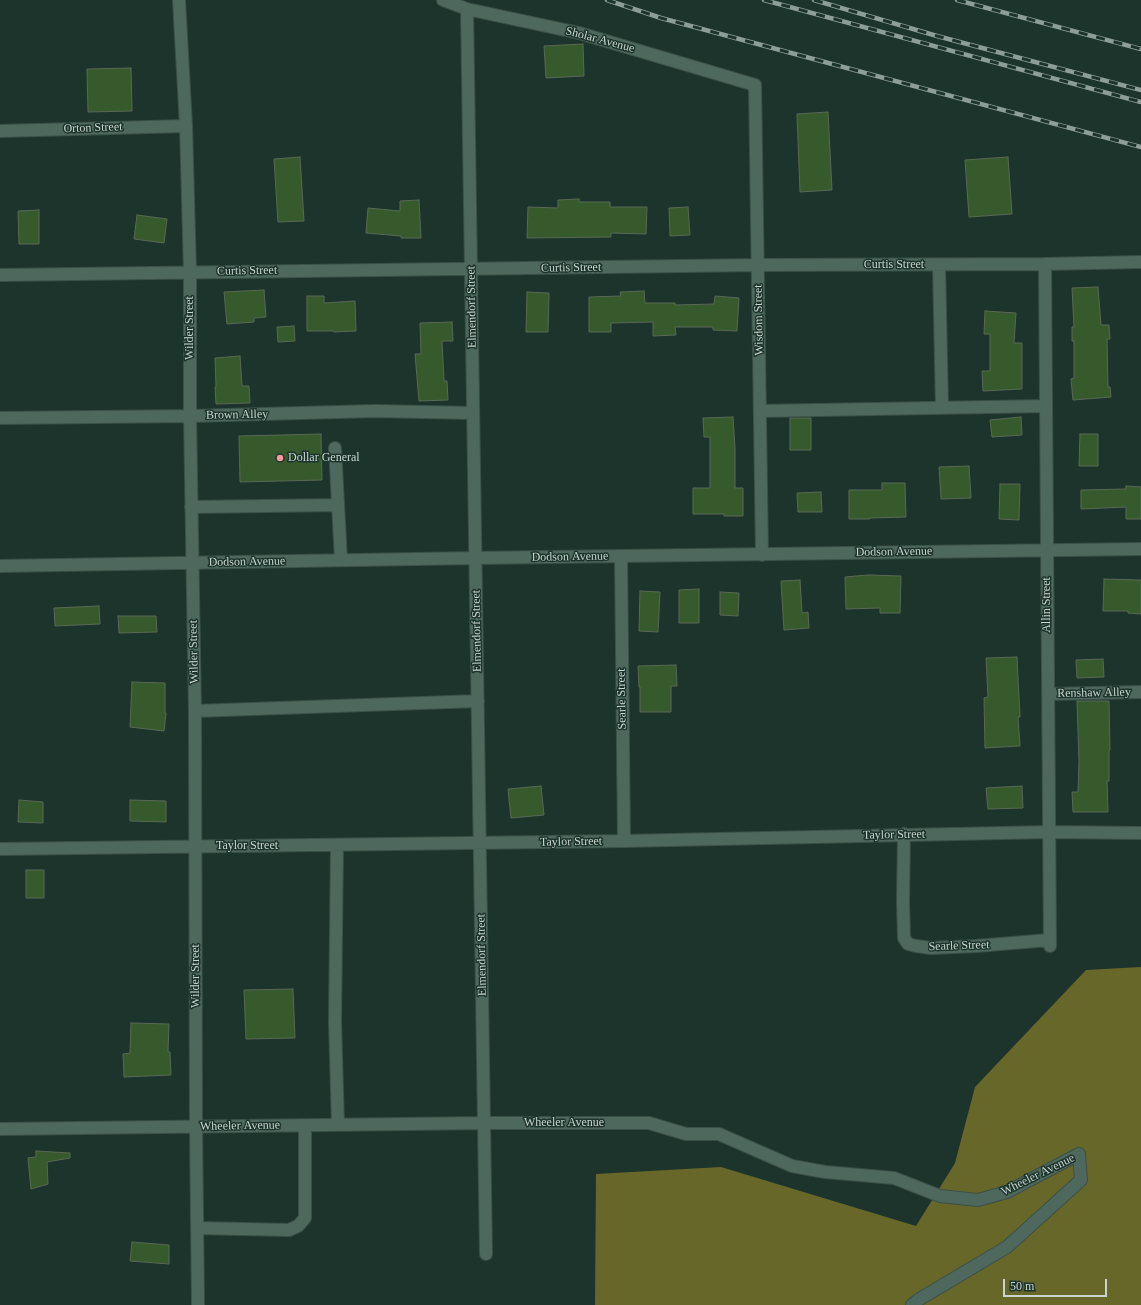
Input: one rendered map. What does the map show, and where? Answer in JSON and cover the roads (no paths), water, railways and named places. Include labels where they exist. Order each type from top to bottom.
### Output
[{"type":"street","name":"Wilder Street","points":[[178,0],[186,126],[190,272],[191,507],[195,711],[198,1305]]},
{"type":"street","name":"Sholar Avenue","points":[[443,0],[467,9],[579,33],[755,85]]},
{"type":"street","name":"Elmendorf Street","points":[[467,9],[486,1254]]},
{"type":"street","name":"Wisdom Street","points":[[755,85],[762,555]]},
{"type":"street","name":"Orton Street","points":[[0,131],[186,126]]},
{"type":"street","name":"Curtis Street","points":[[0,275],[758,265],[939,265],[1141,262]]},
{"type":"street","name":"Allin Street","points":[[1045,264],[1050,943]]},
{"type":"street","points":[[939,265],[942,408]]},
{"type":"street","points":[[760,411],[1046,406]]},
{"type":"street","name":"Brown Alley","points":[[0,418],[190,416],[375,411],[473,413]]},
{"type":"street","points":[[335,448],[341,560]]},
{"type":"street","points":[[191,507],[338,505]]},
{"type":"street","name":"Dodson Avenue","points":[[0,566],[762,555],[1047,549],[1141,549]]},
{"type":"street","name":"Searle Street","points":[[621,556],[624,841]]},
{"type":"street","name":"Renshaw Alley","points":[[1048,694],[1141,692]]},
{"type":"street","points":[[195,711],[478,701]]},
{"type":"street","name":"Taylor Street","points":[[0,849],[480,844],[904,834],[1049,832],[1141,833]]},
{"type":"street","name":"Searle Street","points":[[904,834],[904,938],[908,944],[931,948],[1050,943]]},
{"type":"street","points":[[337,845],[336,1022],[338,1125]]},
{"type":"street","name":"Wheeler Avenue","points":[[0,1129],[484,1123],[649,1123],[686,1134],[718,1134],[792,1166],[825,1172],[894,1178],[940,1196],[978,1200],[1007,1192],[1079,1154],[1081,1180],[1007,1247],[912,1305]]},
{"type":"street","points":[[198,1228],[289,1230],[298,1226],[305,1218],[305,1126]]},
{"type":"railway","points":[[607,0],[661,18],[1141,147]]},
{"type":"railway","points":[[764,0],[1141,102]]},
{"type":"railway","points":[[814,0],[937,36],[1141,90]]},
{"type":"railway","points":[[957,0],[1141,49]]},
{"type":"place","name":"Dollar General","points":[[280,458]]}]
